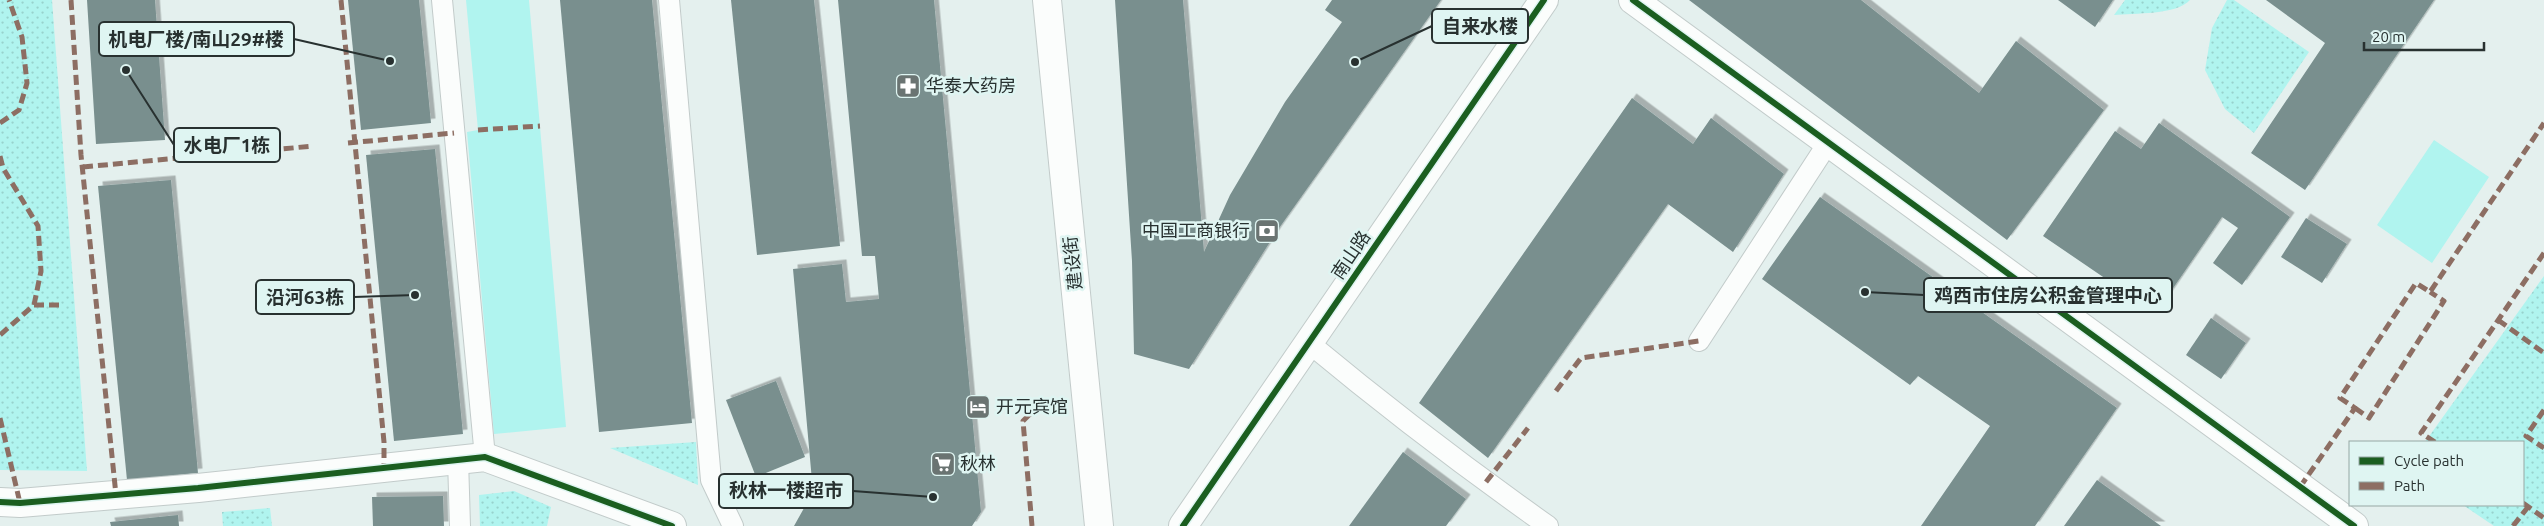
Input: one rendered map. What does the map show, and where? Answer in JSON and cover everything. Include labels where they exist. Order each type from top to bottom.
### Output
[{"type":"street","name":"建设街","points":[[1046,0],[1101,519]]},
{"type":"street","name":"南山路","points":[[1183,526],[1544,0]]},
{"type":"street","points":[[1633,0],[2354,526]]},
{"type":"street","points":[[0,502],[20,503],[198,488],[458,458],[485,457],[657,524]]},
{"type":"lane","points":[[442,0],[485,457]]},
{"type":"lane","points":[[669,0],[711,480],[733,526]]},
{"type":"lane","points":[[1699,342],[1828,143]]},
{"type":"lane","points":[[1309,342],[1404,419],[1548,526]]},
{"type":"lane","points":[[458,458],[460,526]]},
{"type":"shaded area","points":[[0,0],[52,0],[87,471],[0,470]]},
{"type":"shaded area","points":[[466,0],[529,0],[566,427],[494,434],[467,132],[478,130]]},
{"type":"shaded area","points":[[2125,0],[2190,0],[2184,5],[2166,11],[2114,15]]},
{"type":"shaded area","points":[[2227,0],[2234,0],[2309,52],[2254,133],[2225,109],[2205,70],[2212,28]]},
{"type":"shaded area","points":[[2434,140],[2489,177],[2432,263],[2377,225]]},
{"type":"shaded area","points":[[2544,276],[2544,526],[2494,526],[2464,506],[2524,506],[2524,441],[2426,441]]},
{"type":"shaded area","points":[[696,442],[698,485],[610,448]]},
{"type":"shaded area","points":[[514,491],[551,507],[547,526],[480,526],[479,495]]},
{"type":"shaded area","points":[[270,508],[272,526],[223,526],[222,512]]},
{"type":"building","points":[[87,0],[155,0],[165,140],[96,144]]},
{"type":"building","points":[[348,0],[419,0],[431,123],[361,130]]},
{"type":"building","points":[[560,0],[652,0],[692,423],[599,432]]},
{"type":"building","points":[[731,0],[814,0],[840,246],[757,255]]},
{"type":"building","points":[[838,0],[934,0],[981,512],[972,526],[794,526],[813,492],[793,269],[842,264],[846,302],[879,299],[875,256],[862,256]]},
{"type":"building","points":[[1115,0],[1183,0],[1204,252],[1230,195],[1285,102],[1342,22],[1325,10],[1332,0],[1441,0],[1277,231],[1189,369],[1134,354],[1132,261]]},
{"type":"building","points":[[1689,0],[1861,0],[1979,93],[2016,41],[2104,110],[2007,240]]},
{"type":"building","points":[[2058,0],[2113,0],[2095,27]]},
{"type":"building","points":[[2266,0],[2434,0],[2305,190],[2251,153],[2325,43]]},
{"type":"building","points":[[1632,98],[1693,144],[1711,118],[1784,174],[1733,252],[1668,204],[1488,458],[1419,403]]},
{"type":"building","points":[[2159,123],[2290,217],[2242,285],[2213,263],[2238,228],[2222,217],[2156,313],[2043,236],[2115,131],[2141,149]]},
{"type":"building","points":[[435,149],[463,434],[394,441],[366,155]]},
{"type":"building","points":[[171,180],[198,473],[127,480],[98,186]]},
{"type":"building","points":[[1820,197],[2117,408],[2035,526],[1921,526],[1990,426],[1918,376],[1910,385],[1762,279]]},
{"type":"building","points":[[2306,218],[2347,244],[2322,283],[2281,257]]},
{"type":"building","points":[[2211,318],[2246,343],[2221,379],[2186,355]]},
{"type":"building","points":[[776,381],[805,457],[756,477],[726,400]]},
{"type":"building","points":[[1403,452],[1466,499],[1446,526],[1349,526]]},
{"type":"building","points":[[2097,480],[2161,526],[2064,526]]},
{"type":"building","points":[[443,496],[444,526],[373,526],[372,497]]},
{"type":"building","points":[[178,515],[179,526],[111,526],[110,522]]},
{"type":"marked path","points":[[0,123],[19,110],[27,83],[22,37],[9,0]]},
{"type":"marked path","points":[[71,0],[81,155],[116,495]]},
{"type":"marked path","points":[[341,0],[384,442],[384,467]]},
{"type":"marked path","points":[[2300,487],[2355,408],[2340,398],[2416,283],[2430,292],[2544,123]]},
{"type":"marked path","points":[[478,130],[540,126]]},
{"type":"marked path","points":[[348,143],[454,133]]},
{"type":"marked path","points":[[209,156],[313,146]]},
{"type":"marked path","points":[[0,156],[3,168],[38,226],[41,271],[34,305],[0,335]]},
{"type":"marked path","points":[[83,167],[189,157]]},
{"type":"marked path","points":[[2433,441],[2421,433],[2544,253]]},
{"type":"marked path","points":[[2355,408],[2369,418],[2444,301],[2430,292]]},
{"type":"marked path","points":[[34,305],[61,305]]},
{"type":"marked path","points":[[2498,320],[2544,353]]},
{"type":"marked path","points":[[1556,391],[1581,358],[1699,341]]},
{"type":"marked path","points":[[1032,526],[1023,421],[1039,405]]},
{"type":"marked path","points":[[2544,410],[2526,436],[2544,448]]},
{"type":"marked path","points":[[0,418],[20,503]]},
{"type":"marked path","points":[[1486,482],[1528,428]]},
{"type":"marked path","points":[[2524,504],[2544,518]]},
{"type":"marked path","points":[[2513,526],[2528,507]]},
{"type":"cycle path","points":[[1183,526],[1544,0]]},
{"type":"cycle path","points":[[1633,0],[2354,526]]},
{"type":"cycle path","points":[[0,502],[20,503],[198,488],[485,457],[672,526]]},
{"type":"place","name":"机电厂楼/南山29#楼","points":[[390,61]]},
{"type":"place","name":"自来水楼","points":[[1355,62]]},
{"type":"place","name":"水电厂1栋","points":[[126,70]]},
{"type":"place","name":"华泰大药房","points":[[908,86]]},
{"type":"place","name":"中国工商银行","points":[[1267,231]]},
{"type":"place","name":"鸡西市住房公积金管理中心","points":[[1865,292]]},
{"type":"place","name":"沿河63栋","points":[[415,295]]},
{"type":"place","name":"开元宾馆","points":[[978,407]]},
{"type":"place","name":"秋林","points":[[943,464]]},
{"type":"place","name":"秋林一楼超市","points":[[933,497]]}]
